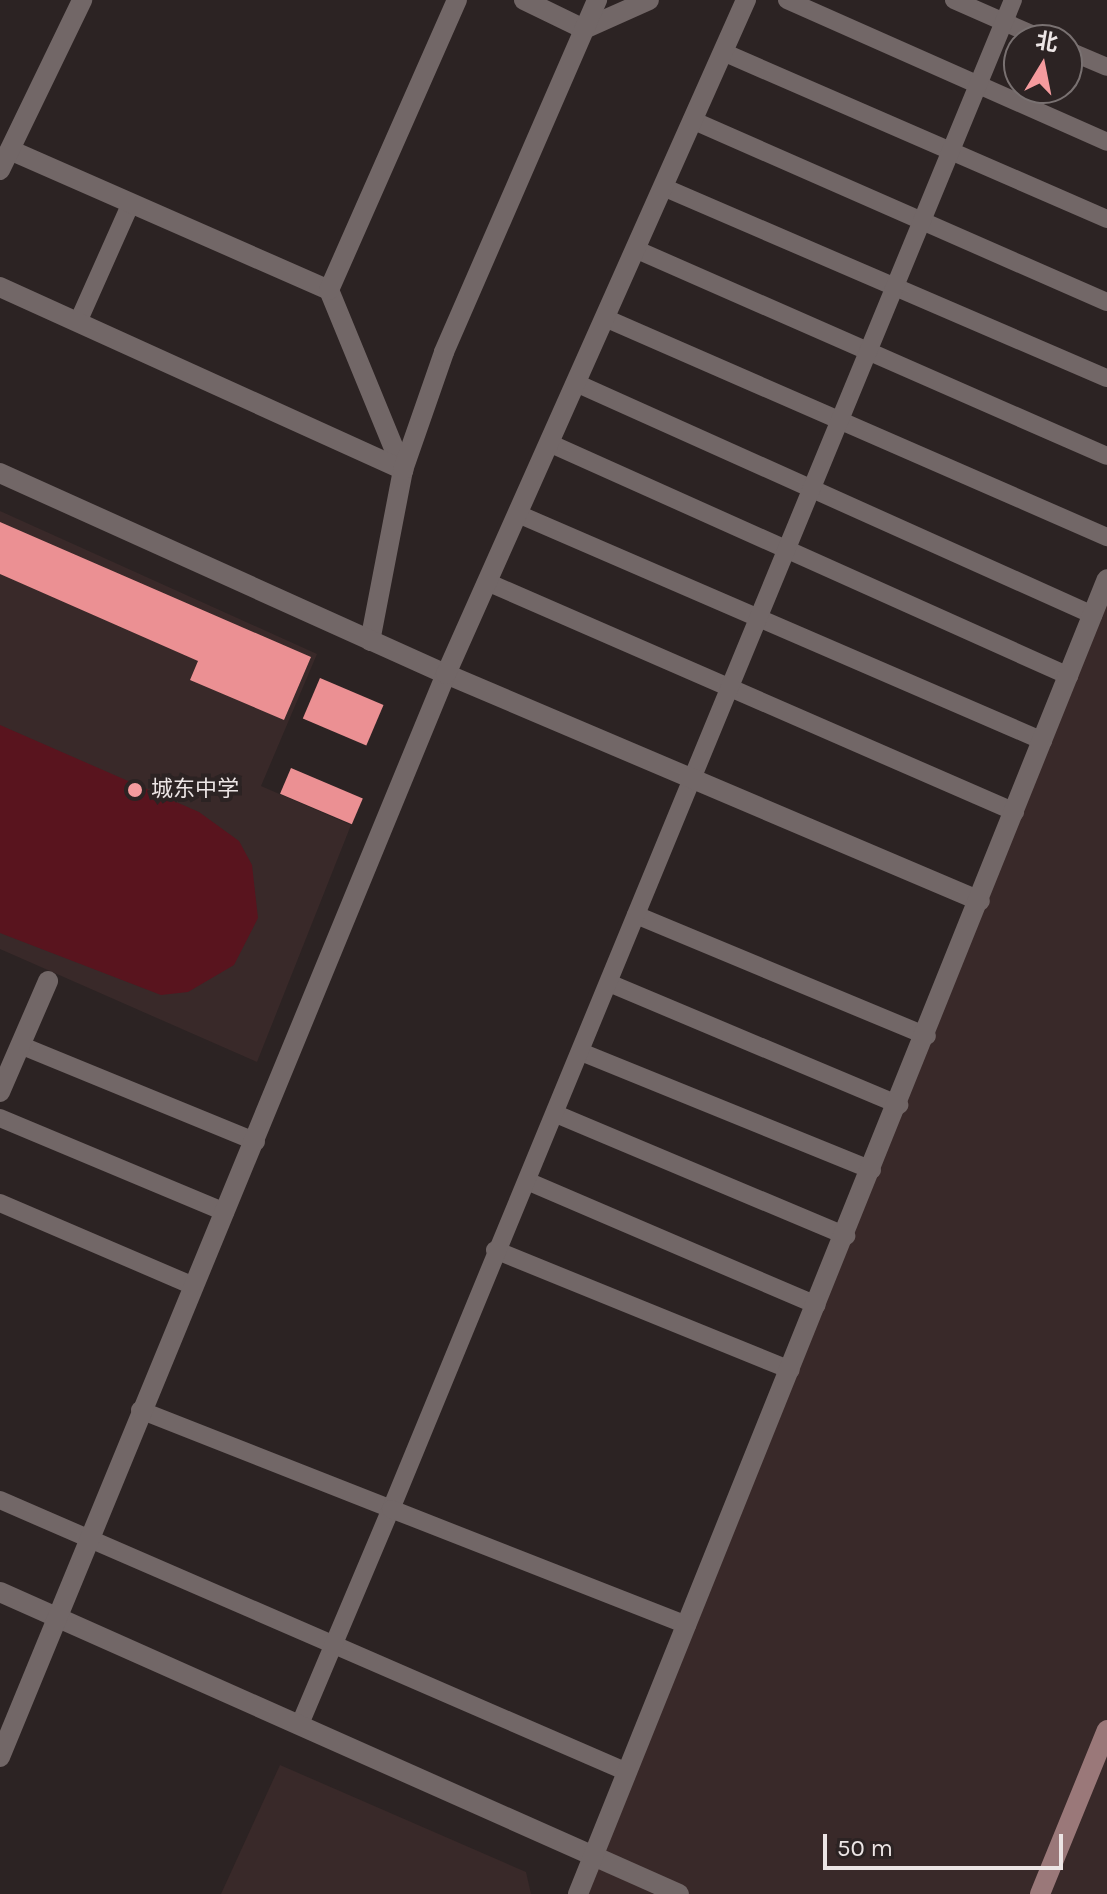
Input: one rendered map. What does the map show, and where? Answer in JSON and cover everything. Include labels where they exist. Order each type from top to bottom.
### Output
[{"type":"main road","points":[[1040,1894],[1107,1730]]},
{"type":"street","points":[[0,170],[82,0]]},
{"type":"street","points":[[329,290],[457,0]]},
{"type":"street","points":[[524,0],[584,29],[649,0]]},
{"type":"street","points":[[370,641],[403,470],[444,352],[597,0]]},
{"type":"street","points":[[0,1757],[92,1540],[140,1410],[256,1142],[446,674],[746,0]]},
{"type":"street","points":[[10,150],[329,290],[403,470]]},
{"type":"street","points":[[0,287],[403,470]]},
{"type":"street","points":[[0,473],[370,641],[688,780],[980,901]]},
{"type":"street","points":[[578,1894],[927,1036],[1107,579]]},
{"type":"street","points":[[0,1092],[48,981]]},
{"type":"street","points":[[0,1592],[679,1894]]},
{"type":"lane","points":[[787,0],[1107,142]]},
{"type":"lane","points":[[954,0],[1009,24]]},
{"type":"lane","points":[[300,1724],[495,1250],[556,1114],[688,780],[1013,0]]},
{"type":"lane","points":[[723,52],[1107,219]]},
{"type":"lane","points":[[1083,57],[1107,67]]},
{"type":"lane","points":[[692,120],[1107,302]]},
{"type":"lane","points":[[663,187],[1107,378]]},
{"type":"lane","points":[[78,322],[131,203]]},
{"type":"lane","points":[[635,249],[1107,456]]},
{"type":"lane","points":[[605,318],[1107,537]]},
{"type":"lane","points":[[576,383],[1093,615]]},
{"type":"lane","points":[[549,443],[1069,676]]},
{"type":"lane","points":[[518,514],[1043,741]]},
{"type":"lane","points":[[487,582],[1015,812]]},
{"type":"lane","points":[[636,915],[927,1036]]},
{"type":"lane","points":[[609,983],[899,1105]]},
{"type":"lane","points":[[20,1045],[256,1142]]},
{"type":"lane","points":[[581,1052],[872,1170]]},
{"type":"lane","points":[[556,1114],[846,1236]]},
{"type":"lane","points":[[0,1118],[225,1212]]},
{"type":"lane","points":[[527,1181],[817,1305]]},
{"type":"lane","points":[[0,1203],[194,1286]]},
{"type":"lane","points":[[495,1250],[791,1370]]},
{"type":"lane","points":[[140,1410],[687,1625]]},
{"type":"lane","points":[[0,1500],[627,1772]]},
{"type":"shaded area","name":"城东中学","points":[[0,511],[317,654],[261,786],[351,825],[257,1062],[0,949]]},
{"type":"shaded area","points":[[1107,579],[1107,1894],[578,1894]]},
{"type":"shaded area","points":[[0,725],[199,812],[239,841],[252,865],[258,918],[234,965],[188,992],[161,995],[0,933]]},
{"type":"shaded area","points":[[280,1765],[526,1872],[531,1894],[221,1894]]},
{"type":"building","points":[[0,522],[311,657],[284,720],[190,680],[198,661],[0,574]]},
{"type":"building","points":[[320,678],[384,705],[366,745],[303,719]]},
{"type":"building","points":[[291,768],[363,798],[352,824],[280,794]]},
{"type":"place","name":"城东中学","points":[[135,790]]}]
